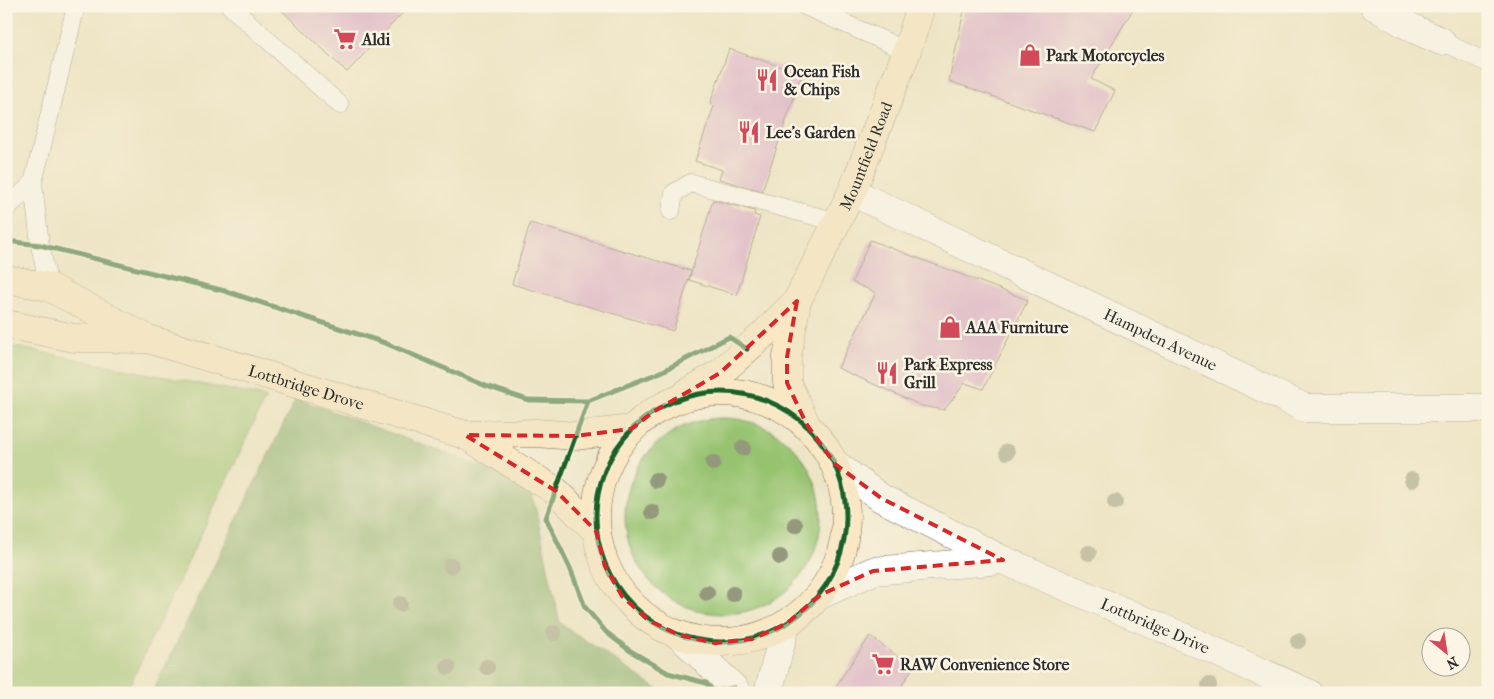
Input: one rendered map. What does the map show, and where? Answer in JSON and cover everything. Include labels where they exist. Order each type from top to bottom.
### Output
[{"type":"street","name":"Mountfield Road","points":[[807,425],[787,383],[787,357],[797,301],[852,192],[907,51],[921,6]]},
{"type":"street","points":[[1374,6],[1416,30],[1441,41]]},
{"type":"street","name":"Hampden Avenue","points":[[852,192],[1304,408],[1488,408]]},
{"type":"street","name":"Lottbridge Drove","points":[[6,279],[49,287],[148,339],[465,435],[556,491],[596,531]]},
{"type":"street","name":"Mountfield Road","points":[[677,399],[720,373],[797,301]]},
{"type":"street","name":"Lottbridge Drove","points":[[6,324],[74,338],[148,339]]},
{"type":"street","points":[[679,636],[715,643],[752,639],[786,624],[804,611],[820,595],[837,565],[846,531],[845,497],[835,464],[823,443],[807,425],[778,406],[746,394],[712,392],[677,399],[653,412],[632,429],[614,451],[602,476],[596,504],[596,531],[605,566],[622,596],[648,620],[679,636],[734,688],[736,693]]},
{"type":"street","name":"Lottbridge Drove","points":[[465,435],[536,433],[575,436],[632,429]]},
{"type":"street","name":"Lottbridge Drive","points":[[835,464],[881,498],[1003,560],[1308,693]]},
{"type":"street","name":"Lottbridge Drive","points":[[820,595],[873,571],[1003,560]]},
{"type":"street","points":[[768,693],[786,624]]},
{"type":"lane","points":[[49,287],[43,263],[33,183],[76,6]]},
{"type":"lane","points":[[230,6],[340,105]]},
{"type":"lane","points":[[805,6],[907,51]]},
{"type":"lane","points":[[1441,41],[1488,63]]},
{"type":"lane","points":[[6,209],[33,183]]},
{"type":"lane","points":[[672,211],[674,193],[691,183],[837,222]]},
{"type":"highlighted area","points":[[797,301],[787,357],[787,383],[807,425],[835,464],[881,498],[1003,560],[873,571],[820,595],[786,624],[752,639],[715,643],[679,635],[648,620],[622,596],[605,566],[596,531],[556,491],[465,435],[575,436],[631,429],[653,412],[720,373]]},
{"type":"green space","points":[[6,345],[266,397],[126,693],[6,693]]},
{"type":"green space","points":[[296,398],[496,472],[532,492],[560,623],[663,693],[152,693]]},
{"type":"green space","points":[[713,418],[733,418],[752,422],[769,429],[778,434],[799,454],[814,478],[821,506],[821,526],[814,554],[805,571],[785,592],[769,603],[752,610],[733,614],[713,614],[685,607],[668,598],[641,571],[629,545],[625,526],[625,506],[632,478],[641,461],[668,434],[694,422]]},
{"type":"building","name":"Aldi","points":[[277,6],[409,6],[347,72]]},
{"type":"building","name":"Park Motorcycles","points":[[965,6],[1135,6],[1091,79],[1115,91],[1095,132],[949,81]]},
{"type":"building","points":[[729,49],[802,74],[762,191],[719,179],[722,170],[695,161],[714,106],[710,104]]},
{"type":"building","points":[[713,200],[755,211],[754,215],[760,217],[737,295],[689,280]]},
{"type":"building","points":[[530,223],[691,271],[673,331],[512,284]]},
{"type":"building","name":"AAA Furniture","points":[[870,240],[1028,300],[983,389],[965,383],[944,410],[922,406],[838,368],[876,293],[852,282]]},
{"type":"building","points":[[870,636],[913,668],[897,693],[831,693]]},
{"type":"cycle path","points":[[6,241],[40,245],[225,291],[385,343],[486,386],[528,400],[588,401],[661,372],[729,337],[747,349]]},
{"type":"cycle path","points":[[721,392],[745,394],[769,401],[800,420],[818,438],[837,469],[844,493],[846,517],[844,541],[837,565],[818,596],[800,614],[769,633],[745,640],[721,642],[697,640],[673,633],[642,614],[624,596],[605,565],[598,541],[596,517],[598,493],[605,469],[624,438],[642,420],[673,401],[697,394],[721,392]]},
{"type":"cycle path","points":[[588,401],[546,518],[570,568],[585,607],[606,632],[629,650],[668,673],[706,683],[714,692],[734,688]]},
{"type":"place","name":"Aldi","points":[[345,39]]},
{"type":"place","name":"Park Motorcycles","points":[[1030,55]]},
{"type":"place","name":"Ocean Fish & Chips","points":[[767,80]]},
{"type":"place","name":"Lee's Garden","points":[[749,132]]},
{"type":"place","name":"AAA Furniture","points":[[950,327]]},
{"type":"place","name":"Park Express Grill","points":[[887,373]]},
{"type":"place","name":"RAW Convenience Store","points":[[883,664]]}]
